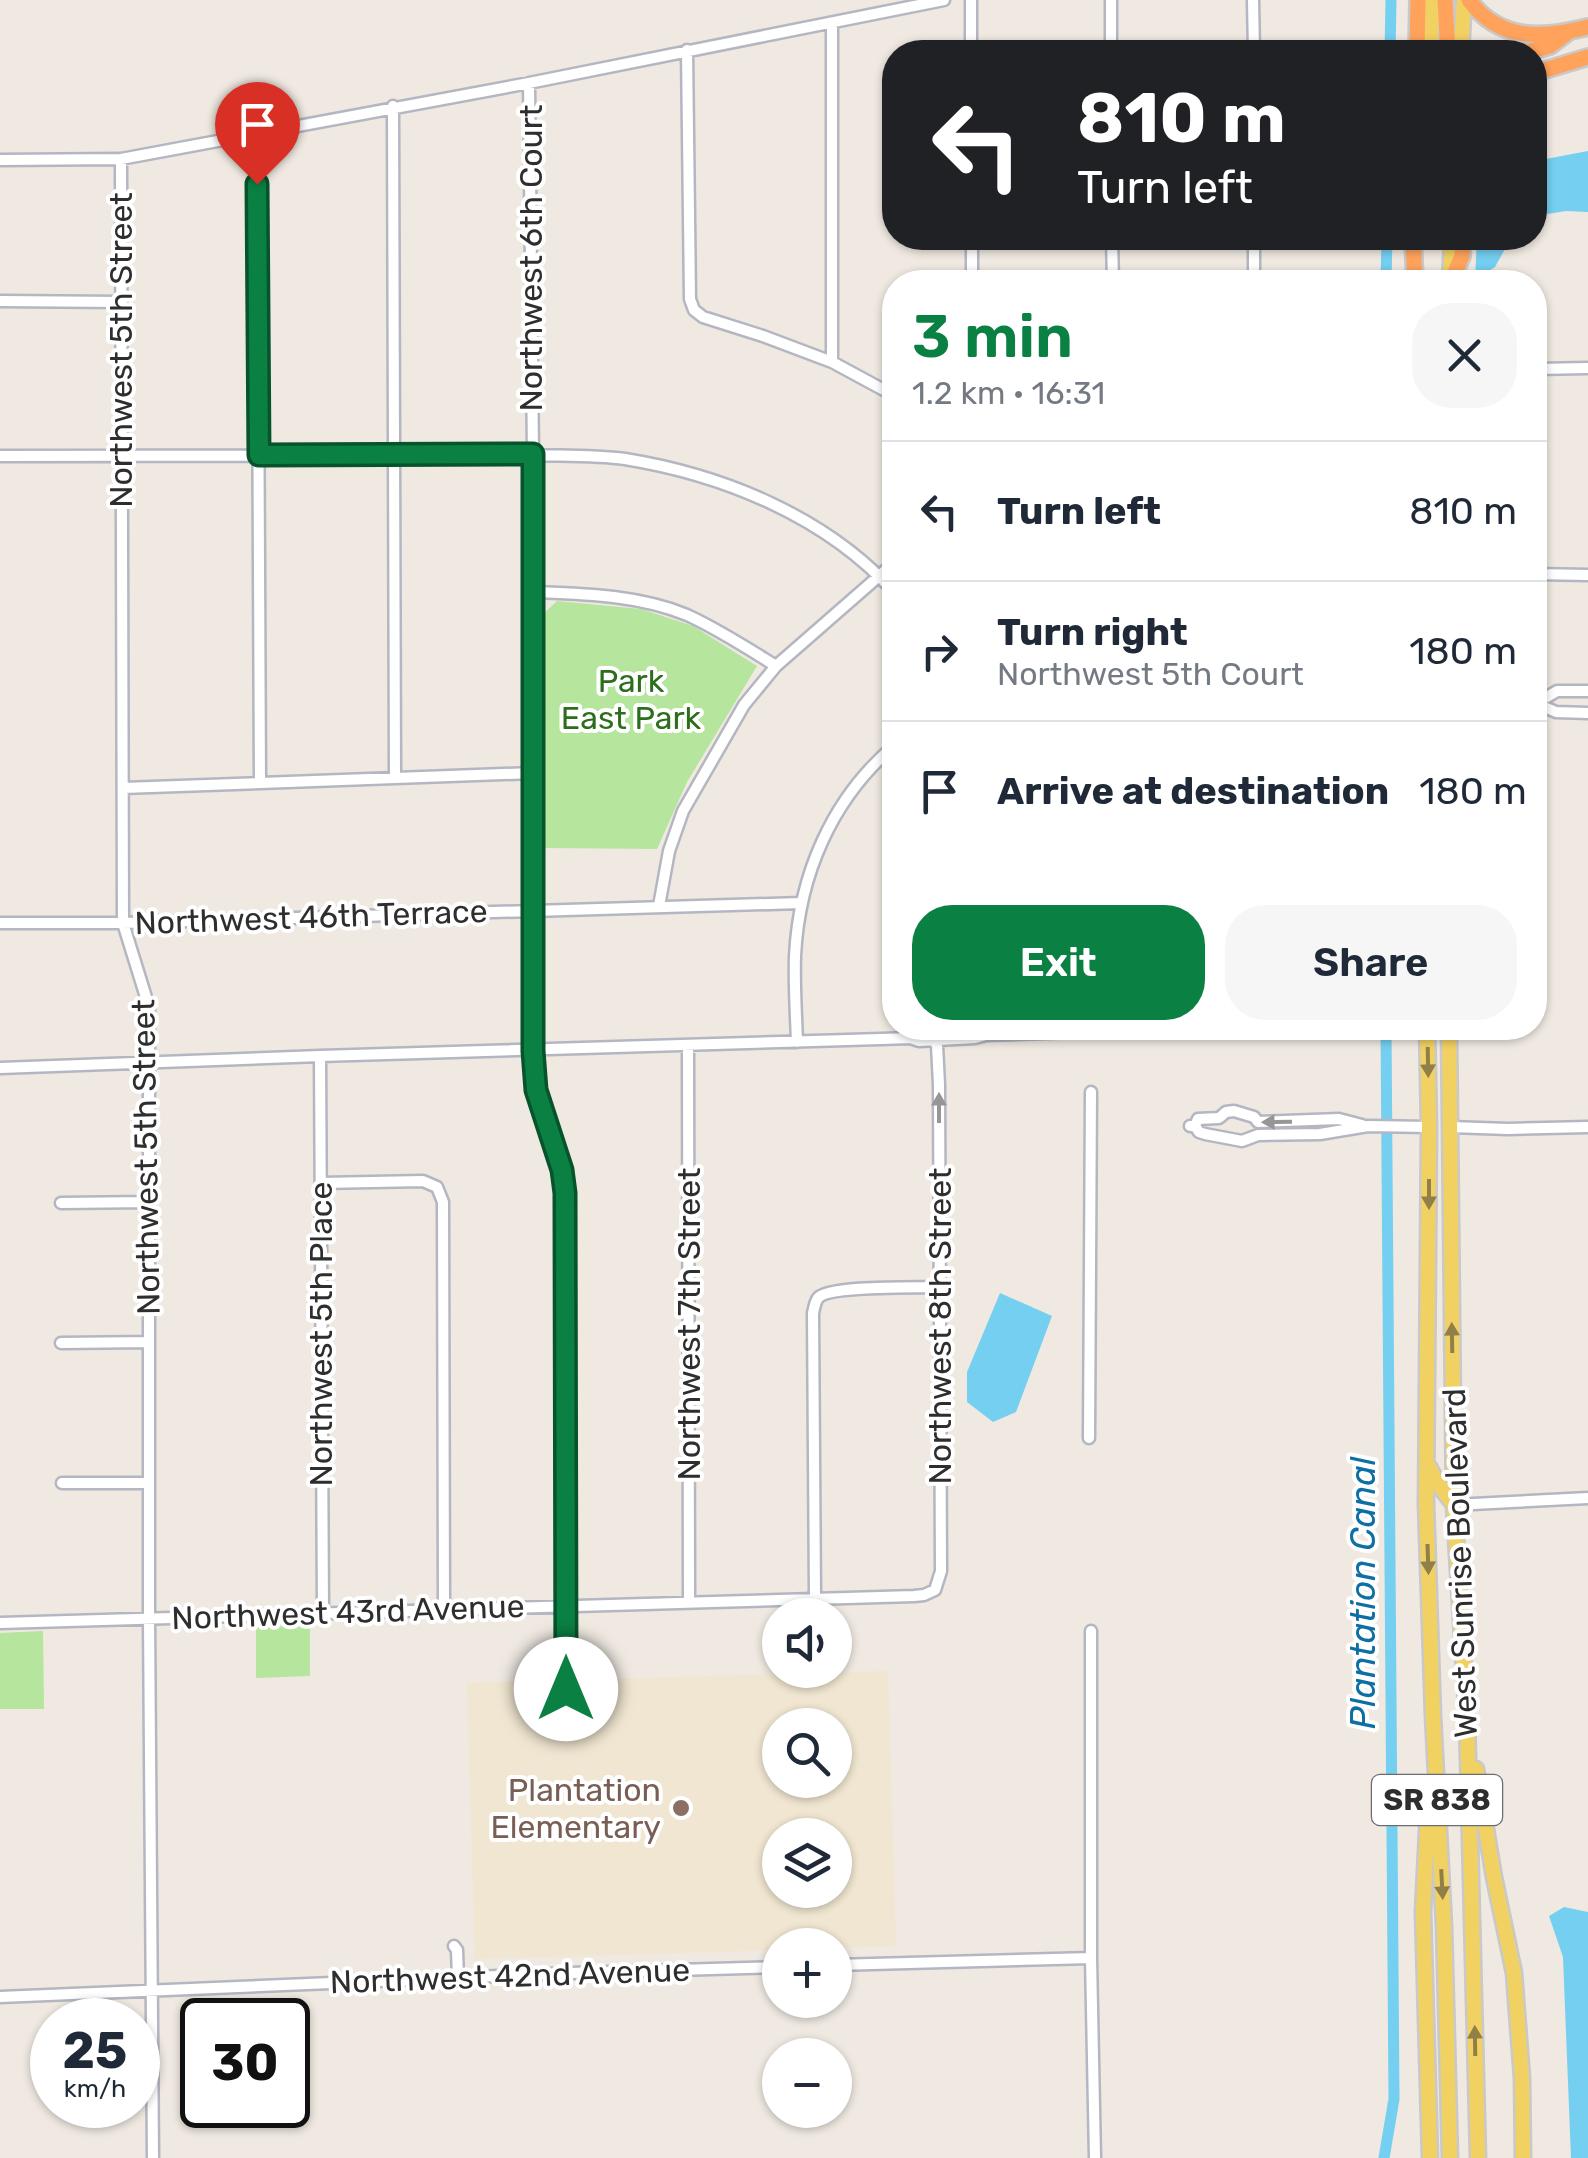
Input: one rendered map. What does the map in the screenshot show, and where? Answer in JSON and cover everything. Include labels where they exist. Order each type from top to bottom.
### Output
[{"type":"highway","points":[[1417,40],[1418,0]]},
{"type":"highway","points":[[1444,0],[1447,40]]},
{"type":"highway","points":[[1467,0],[1486,19],[1513,33],[1567,33],[1588,27]]},
{"type":"highway","points":[[1547,47],[1567,33]]},
{"type":"highway","points":[[1547,70],[1588,57]]},
{"type":"main road","points":[[1431,40],[1432,0]]},
{"type":"main road","points":[[1462,40],[1467,0]]},
{"type":"main road","name":"West Sunrise Boulevard","points":[[1427,1040],[1427,1462],[1450,2158]]},
{"type":"main road","name":"West Sunrise Boulevard","points":[[1449,1040],[1454,1505],[1467,1718],[1478,2158]]},
{"type":"main road","points":[[1428,1097],[1450,1127]]},
{"type":"main road","points":[[1429,1127],[1441,1132],[1450,1149]]},
{"type":"main road","points":[[1427,1462],[1454,1505]]},
{"type":"main road","points":[[1432,2154],[1423,1912],[1433,1716]]},
{"type":"main road","points":[[1467,1718],[1514,1973],[1523,2157]]},
{"type":"street","points":[[0,160],[121,158],[530,83],[944,0]]},
{"type":"street","points":[[971,0],[971,40]]},
{"type":"street","points":[[1111,0],[1112,40]]},
{"type":"street","points":[[1254,0],[1254,40]]},
{"type":"street","points":[[832,24],[832,362]]},
{"type":"street","points":[[687,50],[690,299],[694,310],[703,317],[832,362],[882,389]]},
{"type":"street","name":"Northwest 6th Court","points":[[530,83],[533,1051],[536,1090],[562,1170],[565,1193],[566,1689]]},
{"type":"street","points":[[393,106],[395,778]]},
{"type":"street","points":[[257,134],[260,784]]},
{"type":"street","name":"Northwest 5th Street","points":[[121,158],[123,923],[149,1007],[153,2158]]},
{"type":"street","points":[[0,302],[121,302]]},
{"type":"street","points":[[1547,369],[1588,368]]},
{"type":"street","points":[[0,456],[533,454],[620,458],[708,479],[785,510],[832,539],[882,579]]},
{"type":"street","points":[[660,906],[669,851],[683,810],[744,705],[776,666],[882,573]]},
{"type":"street","points":[[1547,574],[1588,575]]},
{"type":"street","points":[[533,592],[636,601],[685,614],[776,666]]},
{"type":"street","points":[[1547,696],[1556,691],[1588,691]]},
{"type":"street","points":[[1547,708],[1588,713]]},
{"type":"street","points":[[797,1042],[795,959],[801,903],[812,865],[830,822],[854,786],[882,758]]},
{"type":"street","points":[[123,788],[533,774]]},
{"type":"street","name":"Northwest 46th Terrace","points":[[0,923],[123,923],[801,903]]},
{"type":"street","points":[[0,1068],[882,1039]]},
{"type":"street","name":"Northwest 8th Street","points":[[933,1040],[938,1061],[941,1571],[935,1590]]},
{"type":"street","points":[[938,1061],[943,1047],[954,1040]]},
{"type":"street","name":"Northwest 7th Street","points":[[688,1046],[690,1602]]},
{"type":"street","name":"Northwest 5th Place","points":[[320,1056],[323,1612]]},
{"type":"street","points":[[1090,1438],[1091,1092]]},
{"type":"street","points":[[1368,1126],[1340,1119],[1258,1122],[1234,1110],[1219,1118],[1198,1119],[1192,1126],[1199,1132],[1242,1141],[1258,1135],[1320,1134],[1368,1126],[1429,1127]]},
{"type":"street","points":[[1219,1118],[1219,1137]]},
{"type":"street","points":[[1450,1127],[1588,1127]]},
{"type":"street","points":[[321,1183],[423,1181],[436,1187],[443,1202],[444,1609]]},
{"type":"street","points":[[61,1204],[149,1202]]},
{"type":"street","points":[[815,1598],[814,1314],[819,1297],[836,1290],[940,1288]]},
{"type":"street","points":[[62,1343],[150,1342]]},
{"type":"street","points":[[62,1483],[150,1483]]},
{"type":"street","points":[[1454,1505],[1588,1498]]},
{"type":"street","name":"Northwest 43rd Avenue","points":[[815,1598],[914,1596],[935,1590]]},
{"type":"street","name":"Northwest 43rd Avenue","points":[[0,1623],[762,1600]]},
{"type":"street","points":[[1092,1631],[1094,2158]]},
{"type":"street","points":[[454,1946],[458,1978]]},
{"type":"street","points":[[852,1965],[1092,1958]]},
{"type":"street","name":"Northwest 42nd Avenue","points":[[0,1997],[762,1968]]},
{"type":"shaded area","name":"Plantation Elementary","points":[[888,1671],[896,1946],[852,1947],[852,1928],[762,1928],[762,1951],[475,1959],[467,1683],[762,1675],[762,1688],[852,1688],[852,1672]]},
{"type":"green space","name":"Park East Park","points":[[557,601],[641,609],[693,626],[757,666],[687,782],[657,849],[545,848],[539,618]]},
{"type":"green space","points":[[310,1625],[310,1676],[256,1678],[256,1627]]},
{"type":"green space","points":[[43,1631],[44,1709],[0,1709],[0,1633]]},
{"type":"water","points":[[1588,151],[1588,212],[1547,214],[1547,159]]},
{"type":"water","points":[[1476,250],[1504,250],[1495,267],[1475,270]]},
{"type":"water","points":[[1000,1293],[1052,1316],[1016,1412],[993,1422],[967,1402],[967,1372]]},
{"type":"water","points":[[1564,1907],[1588,1912],[1588,2158],[1571,2158],[1563,1957],[1549,1916]]},
{"type":"waterway","name":"Plantation Canal","points":[[1390,40],[1391,0]]},
{"type":"waterway","name":"Plantation Canal","points":[[1386,270],[1387,250]]},
{"type":"waterway","name":"Plantation Canal","points":[[1384,2158],[1394,2099],[1386,1040]]},
{"type":"place","name":"Plantation Elementary","points":[[681,1808]]},
{"type":"route","points":[[257,184],[259,455],[533,454],[533,1051],[536,1090],[562,1170],[565,1193],[566,1689]]}]
